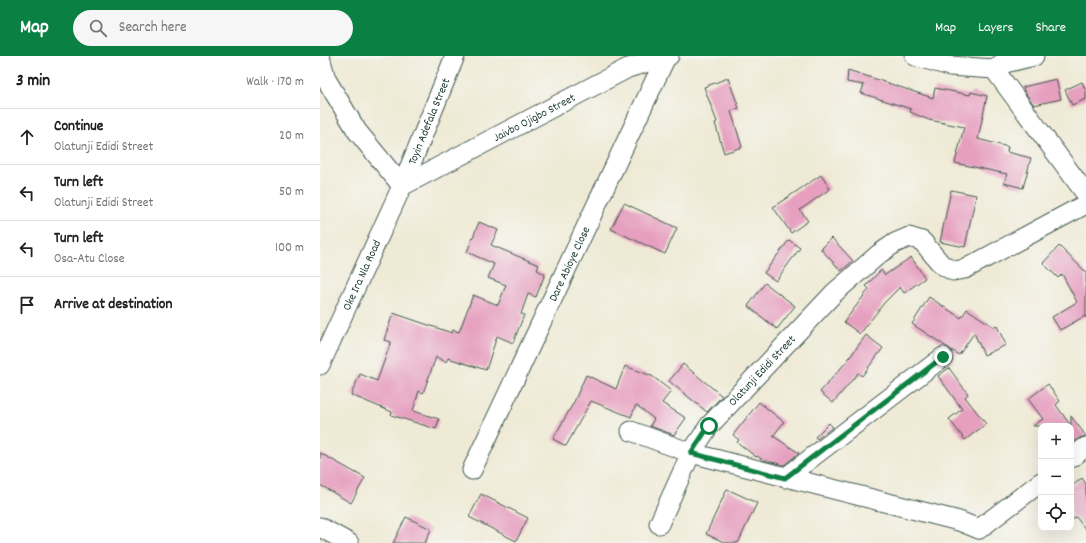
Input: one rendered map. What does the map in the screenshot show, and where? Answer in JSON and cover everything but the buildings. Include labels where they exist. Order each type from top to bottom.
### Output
[{"type":"street","name":"Toyin Adefala Street","points":[[402,186],[455,56]]},
{"type":"street","points":[[915,56],[950,66],[994,69],[1001,64],[1034,56]]},
{"type":"street","points":[[320,57],[326,79],[357,131],[402,186]]},
{"type":"street","name":"Jaivbo Ojigbo Street","points":[[402,186],[630,62],[668,57]]},
{"type":"street","name":"Dare Abioye Close","points":[[472,470],[668,57]]},
{"type":"street","points":[[994,69],[1086,194]]},
{"type":"street","name":"Oke Ira Nla Road","points":[[320,365],[402,186]]},
{"type":"street","name":"Olatunji Edidi Street","points":[[659,524],[691,453],[709,426],[834,293],[879,254],[895,243],[909,236],[922,241],[941,264],[953,271],[965,269],[1086,204]]},
{"type":"street","points":[[785,478],[943,357]]},
{"type":"street","points":[[631,431],[691,453],[959,521],[979,536],[1038,485]]},
{"type":"street","points":[[1074,456],[1086,447]]},
{"type":"street","points":[[320,527],[349,543]]},
{"type":"route","points":[[709,426],[691,453],[785,478],[943,357]]}]
